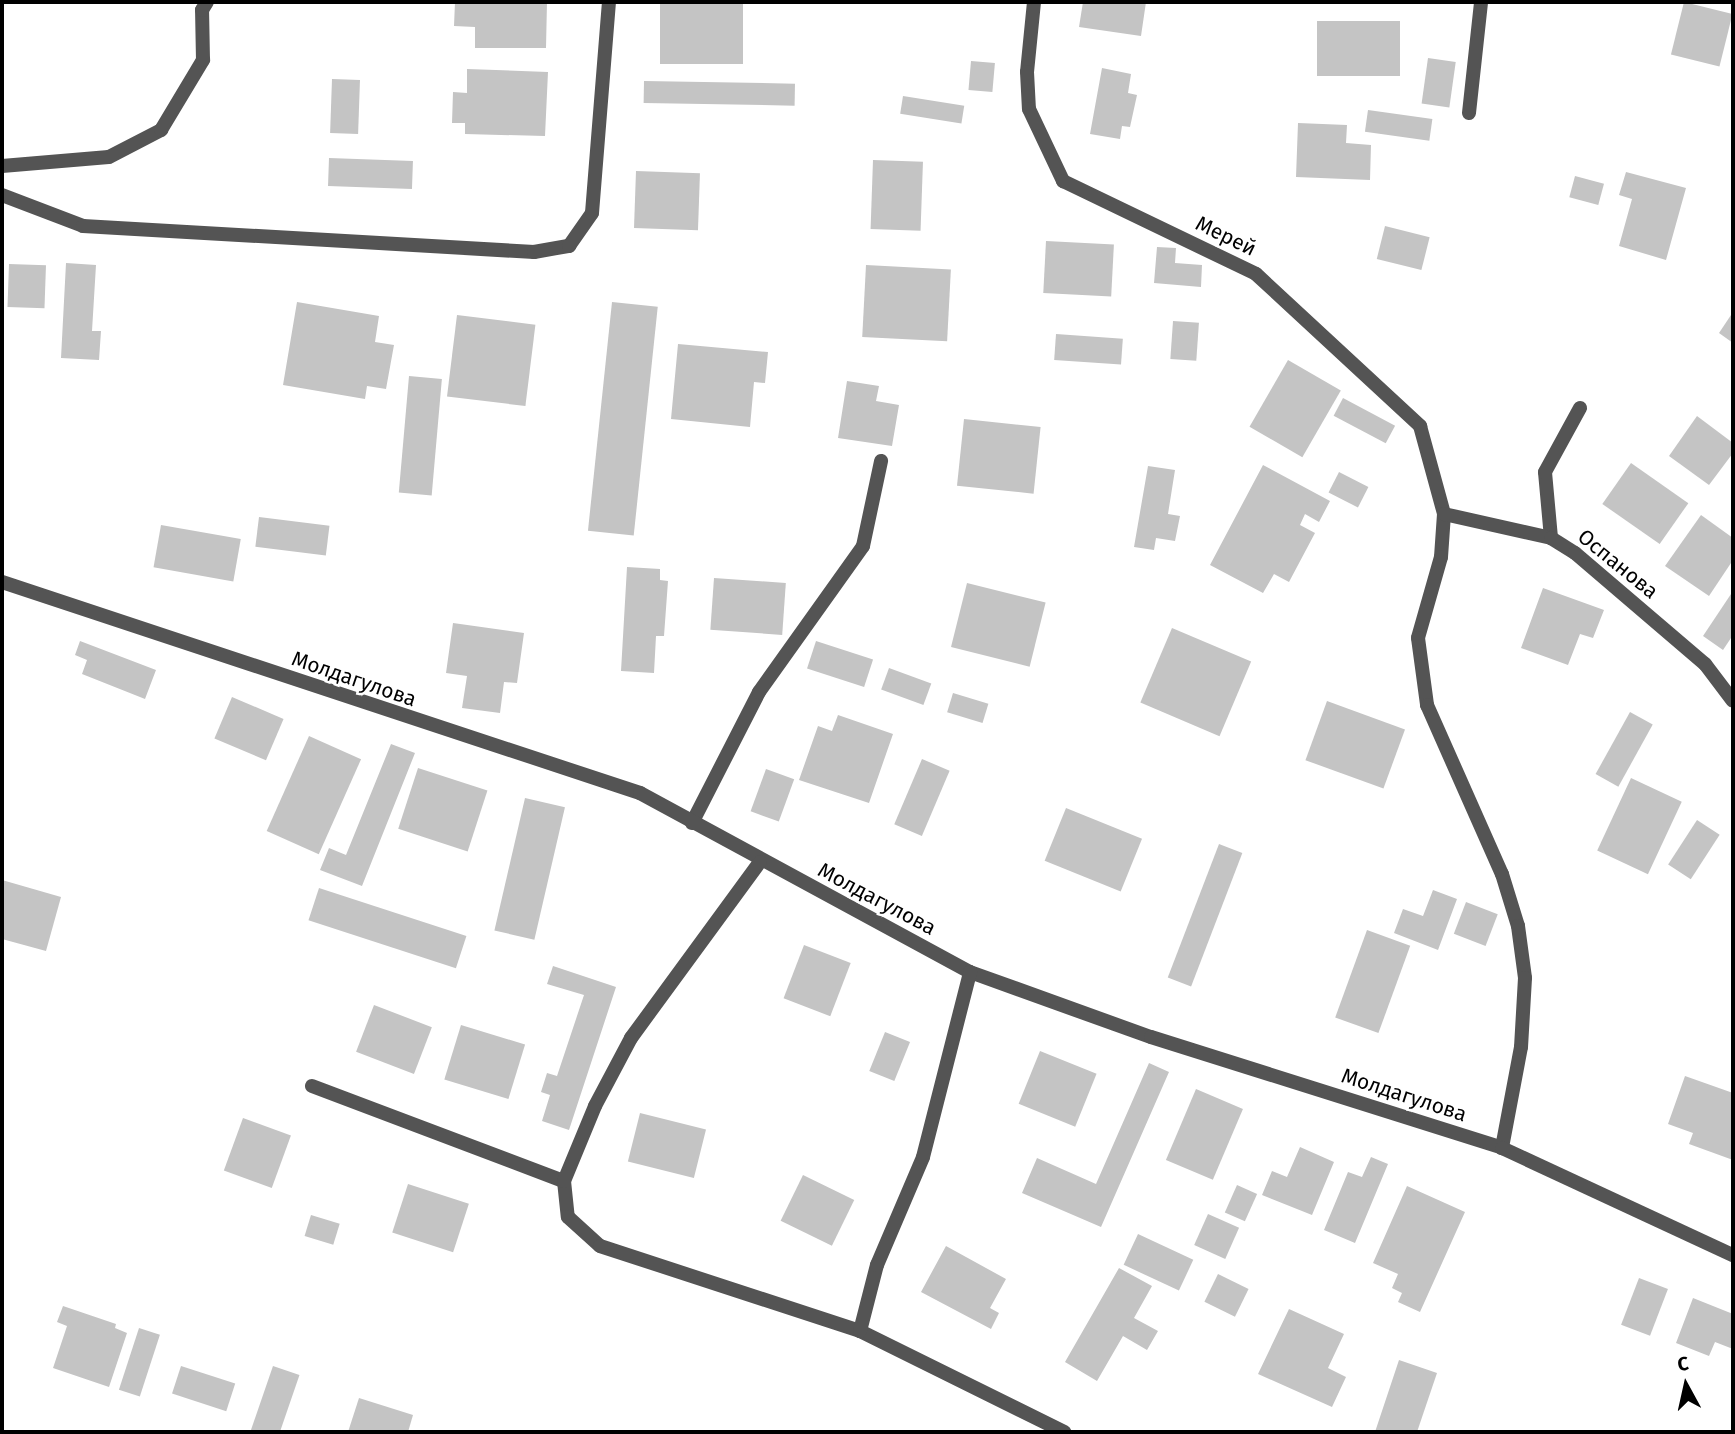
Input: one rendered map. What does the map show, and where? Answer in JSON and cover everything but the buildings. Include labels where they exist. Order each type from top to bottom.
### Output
[{"type":"street","points":[[2,166],[109,157],[161,130],[203,60],[202,10],[207,2]]},
{"type":"street","points":[[2,195],[83,226],[534,252],[569,246],[592,213],[608,2]]},
{"type":"street","name":"Мерей","points":[[1034,2],[1027,72],[1029,109],[1063,181],[1256,274],[1420,426],[1444,514],[1441,557],[1418,638],[1427,705],[1502,874],[1518,926],[1525,978],[1521,1047],[1502,1148]]},
{"type":"street","points":[[1469,113],[1481,2]]},
{"type":"street","points":[[1551,538],[1545,472],[1580,408]]},
{"type":"street","points":[[692,823],[759,692],[863,546],[881,461]]},
{"type":"street","name":"Оспанова","points":[[1444,514],[1551,538],[1575,553],[1705,664],[1733,701]]},
{"type":"street","name":"Молдагулова","points":[[2,582],[640,793],[760,862],[970,972],[1151,1037],[1502,1148],[1733,1255]]},
{"type":"street","points":[[760,862],[631,1038],[595,1105],[564,1181],[568,1217],[600,1245],[860,1331],[1064,1432]]},
{"type":"street","points":[[860,1331],[877,1265],[923,1157],[970,972]]},
{"type":"street","points":[[312,1086],[564,1181]]}]
